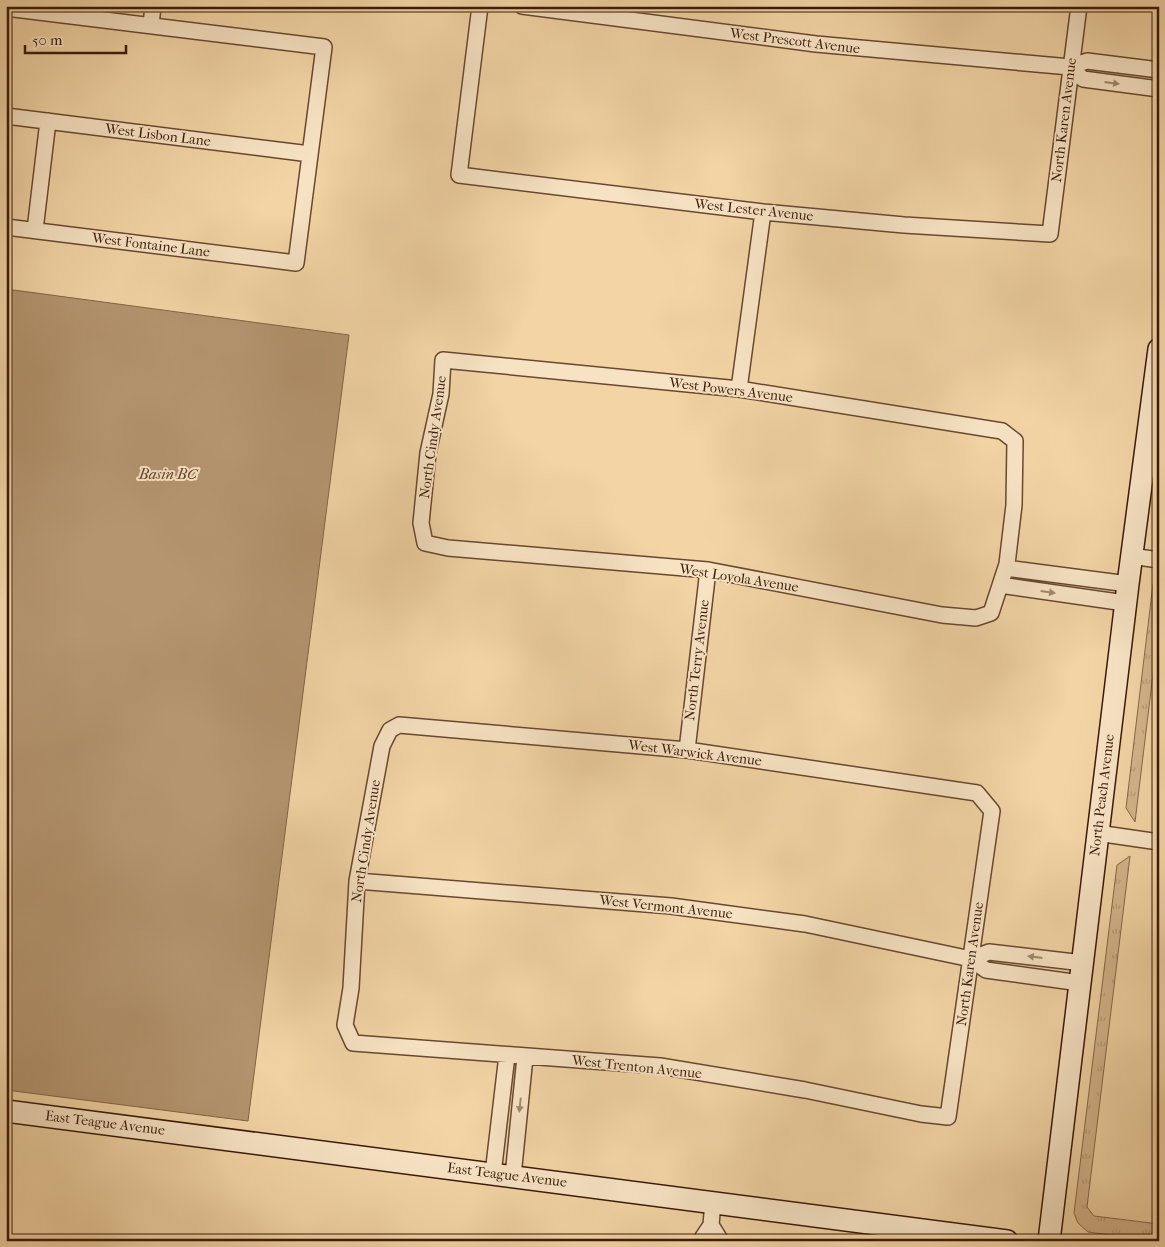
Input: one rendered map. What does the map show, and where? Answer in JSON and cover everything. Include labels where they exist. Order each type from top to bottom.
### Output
[{"type":"street","points":[[150,25],[153,6]]},
{"type":"street","name":"West Lester Avenue","points":[[480,6],[458,175],[762,212],[904,225],[1050,234]]},
{"type":"street","name":"West Prescott Avenue","points":[[522,6],[573,10],[816,44],[1070,67],[1087,61],[1159,70]]},
{"type":"street","name":"North Karen Avenue","points":[[1050,234],[1079,6]]},
{"type":"street","points":[[6,8],[324,47],[310,154]]},
{"type":"street","name":"West Prescott Avenue","points":[[1070,67],[1083,79],[1159,89]]},
{"type":"street","name":"West Lisbon Lane","points":[[6,116],[310,154]]},
{"type":"street","points":[[35,230],[48,122]]},
{"type":"street","name":"West Fontaine Lane","points":[[6,227],[296,263],[310,154]]},
{"type":"street","points":[[739,389],[762,212]]},
{"type":"street","name":"North Peach Avenue","points":[[1049,1241],[1131,556],[1159,349]]},
{"type":"street","name":"West Powers Avenue","points":[[443,360],[739,389],[1002,431],[1015,441],[1014,505],[1006,568]]},
{"type":"street","name":"North Cindy Avenue","points":[[425,543],[421,523],[428,453],[441,394],[443,360]]},
{"type":"street","name":"West Loyola Avenue","points":[[425,543],[448,548],[708,570],[942,614],[976,618],[990,613],[1000,586]]},
{"type":"street","points":[[1131,556],[1159,560]]},
{"type":"street","points":[[1006,568],[1127,593],[1000,586],[1006,568]]},
{"type":"street","name":"North Terry Avenue","points":[[687,750],[708,570]]},
{"type":"street","name":"West Warwick Avenue","points":[[390,730],[399,725],[687,750],[977,793],[992,811]]},
{"type":"street","name":"North Cindy Avenue","points":[[353,1043],[345,1025],[351,988],[357,881],[382,746],[390,730]]},
{"type":"street","name":"North Karen Avenue","points":[[948,1117],[992,811]]},
{"type":"street","points":[[1097,833],[1159,842]]},
{"type":"street","name":"West Vermont Avenue","points":[[357,881],[671,906],[805,924],[971,959],[986,970],[1082,973]]},
{"type":"street","name":"West Trenton Avenue","points":[[353,1043],[660,1066],[805,1090],[921,1114],[948,1117]]},
{"type":"street","points":[[503,1175],[507,1056]]},
{"type":"street","points":[[503,1175],[525,1057]]},
{"type":"street","name":"East Teague Avenue","points":[[6,1110],[1007,1241]]},
{"type":"street","points":[[713,1202],[703,1236],[719,1238],[719,1241]]},
{"type":"green space","points":[[1159,580],[1159,625],[1135,822],[1126,808],[1153,584]]},
{"type":"green space","points":[[1130,856],[1087,1207],[1094,1216],[1159,1224],[1159,1241],[1088,1232],[1078,1223],[1074,1213],[1117,865]]},
{"type":"water","name":"Basin BC","points":[[6,289],[349,335],[248,1121],[6,1090]]}]
